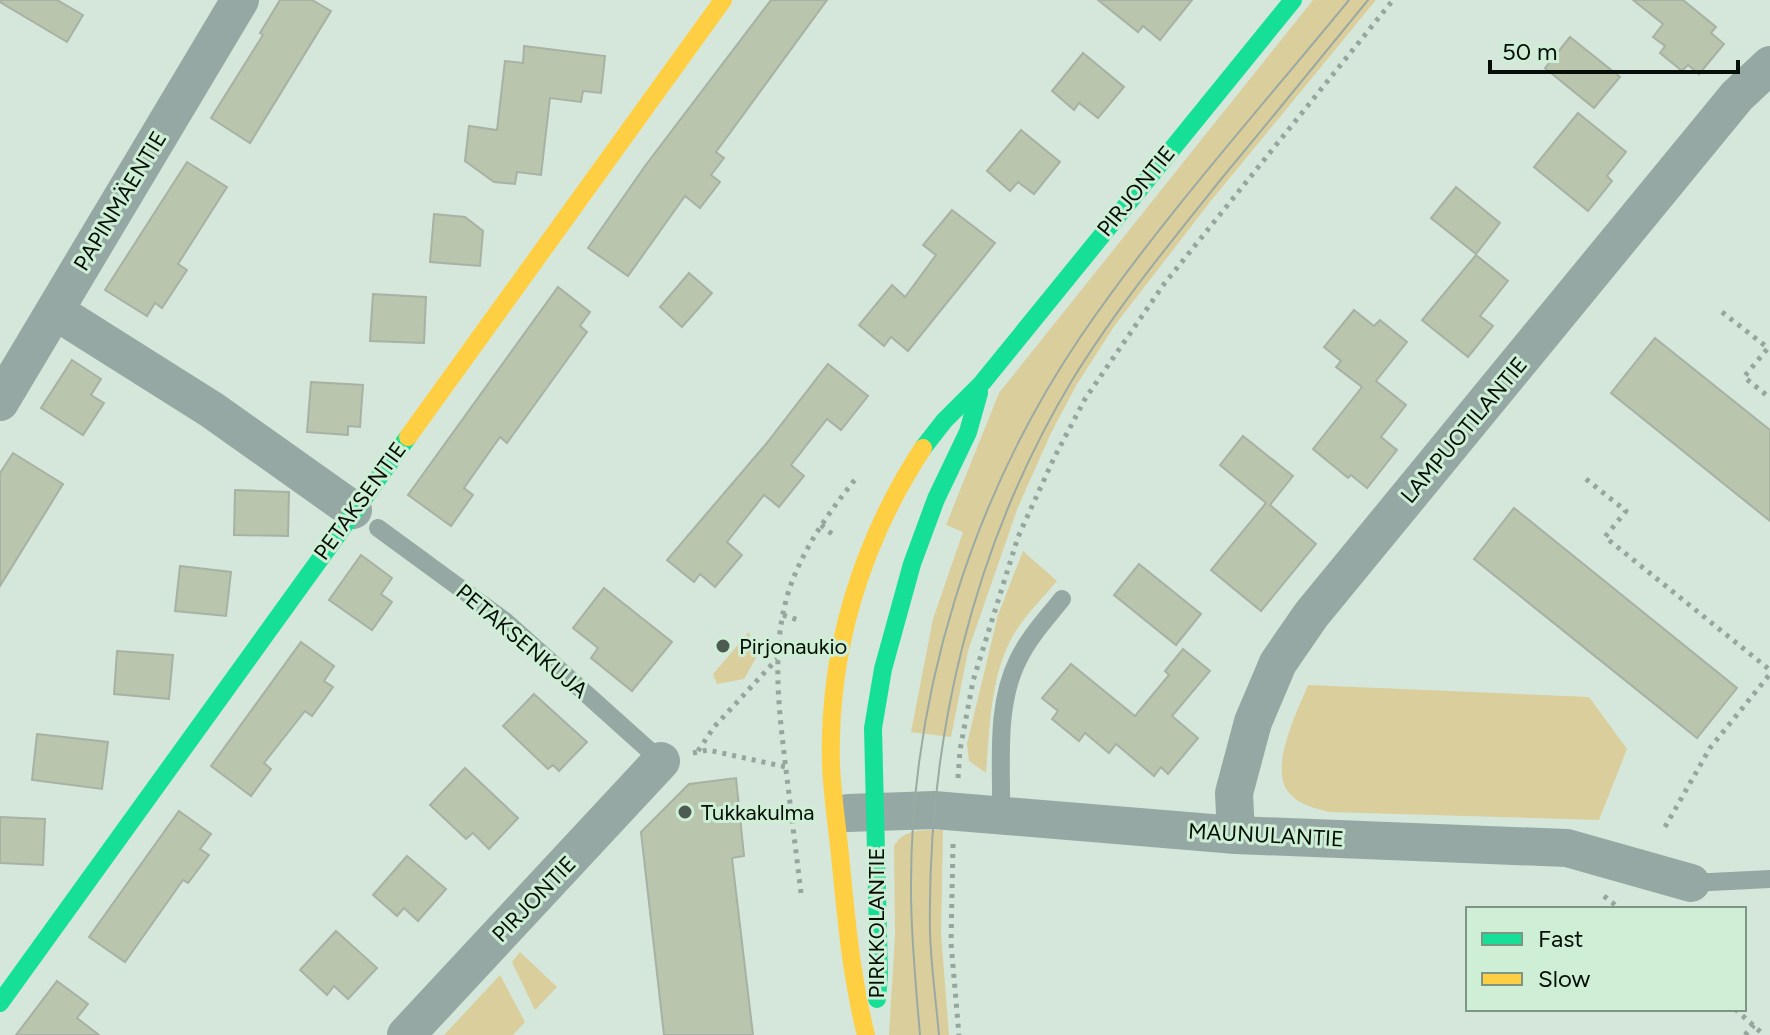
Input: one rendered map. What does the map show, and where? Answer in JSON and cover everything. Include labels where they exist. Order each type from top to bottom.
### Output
[{"type":"main road","name":"PETAKSENTIE","points":[[0,1003],[366,519],[723,0]]},
{"type":"main road","name":"PIRJONTIE","points":[[836,814],[831,764],[837,664],[849,606],[875,537],[904,478],[946,417],[982,383],[1293,0]]},
{"type":"main road","name":"PIRJONTIE","points":[[875,811],[873,728],[883,669],[912,564],[936,499],[968,432],[982,383]]},
{"type":"main road","name":"PIRKKOLANTIE","points":[[874,1035],[879,975],[875,811]]},
{"type":"main road","name":"PIRKKOLANTIE","points":[[836,814],[846,930],[856,1000],[866,1035]]},
{"type":"street","name":"PAPINMÄENTIE","points":[[0,402],[240,0]]},
{"type":"street","name":"LAMPUOTILANTIE","points":[[1236,835],[1234,793],[1253,722],[1278,663],[1311,615],[1737,96],[1770,65]]},
{"type":"street","name":"PETAKSENKUJA","points":[[55,311],[212,410],[366,519]]},
{"type":"street","name":"PIRJONTIE","points":[[406,1035],[661,761]]},
{"type":"street","name":"MAUNULANTIE","points":[[836,814],[875,811],[1001,813],[1236,835],[1567,848],[1691,883]]},
{"type":"lane","name":"PETAKSENKUJA","points":[[366,519],[505,621],[661,761]]},
{"type":"lane","points":[[1001,813],[1002,717],[1007,688],[1027,643],[1062,599]]},
{"type":"lane","points":[[1691,883],[1770,879]]},
{"type":"path","points":[[959,1035],[951,943],[960,750],[973,681],[1018,537],[1085,399],[1164,284],[1393,0]]},
{"type":"path","points":[[1722,312],[1768,348],[1744,377],[1770,398]]},
{"type":"path","points":[[798,566],[821,525],[863,470]]},
{"type":"path","points":[[1586,479],[1626,511],[1605,537],[1770,672],[1710,748],[1665,827]]},
{"type":"path","points":[[821,525],[832,534]]},
{"type":"path","points":[[783,615],[798,620]]},
{"type":"path","points":[[698,752],[714,727],[778,658]]},
{"type":"path","points":[[661,761],[708,750],[786,767]]},
{"type":"path","points":[[1737,1011],[1764,1035]]},
{"type":"path","points":[[1745,1035],[1754,1025]]},
{"type":"shaded area","points":[[1313,0],[1376,0],[1210,202],[1115,325],[1077,384],[1018,507],[968,651],[951,737],[911,732],[933,619],[963,532],[946,525],[999,393]]},
{"type":"shaded area","points":[[1023,551],[1057,581],[1023,620],[1006,650],[992,702],[986,773],[969,761],[967,744],[998,615]]},
{"type":"shaded area","points":[[749,632],[756,658],[744,679],[717,684],[713,674]]},
{"type":"shaded area","points":[[1308,685],[1589,697],[1627,749],[1599,820],[1329,812],[1298,800],[1289,793],[1283,782],[1283,754]]},
{"type":"shaded area","points":[[943,830],[941,933],[949,1035],[889,1035],[895,935],[894,846],[909,833]]},
{"type":"shaded area","points":[[520,952],[557,987],[535,1010],[512,962]]},
{"type":"shaded area","points":[[500,975],[525,1022],[513,1035],[444,1035]]},
{"type":"building","points":[[0,0],[57,0],[83,15],[67,42]]},
{"type":"building","points":[[280,0],[312,0],[331,11],[250,143],[211,118],[263,35],[260,33]]},
{"type":"building","points":[[771,0],[827,0],[716,152],[724,158],[711,175],[720,182],[700,208],[685,196],[628,276],[588,248],[645,166]]},
{"type":"building","points":[[1098,0],[1192,0],[1160,40],[1143,26],[1138,32]]},
{"type":"building","points":[[1633,0],[1683,0],[1716,27],[1711,33],[1724,44],[1699,74],[1688,65],[1682,71],[1660,53],[1665,46],[1653,37],[1663,24]]},
{"type":"building","points":[[1570,37],[1620,77],[1594,108],[1545,68]]},
{"type":"building","points":[[524,46],[605,56],[601,93],[583,91],[581,102],[550,98],[541,175],[517,172],[515,184],[494,182],[465,161],[469,126],[497,130],[505,61],[523,63]]},
{"type":"building","points":[[1083,53],[1124,87],[1098,118],[1079,103],[1074,110],[1052,91]]},
{"type":"building","points":[[1578,113],[1626,152],[1607,176],[1612,181],[1588,211],[1534,167]]},
{"type":"building","points":[[1021,130],[1060,162],[1034,194],[1018,182],[1010,191],[987,171]]},
{"type":"building","points":[[187,162],[227,187],[178,264],[187,270],[162,308],[155,303],[147,316],[105,290]]},
{"type":"building","points":[[1456,187],[1500,223],[1476,254],[1431,218]]},
{"type":"building","points":[[952,210],[995,243],[908,351],[891,337],[884,346],[859,325],[892,285],[905,297],[936,255],[923,245]]},
{"type":"building","points":[[434,214],[465,217],[483,231],[480,266],[430,262]]},
{"type":"building","points":[[1476,255],[1508,281],[1480,316],[1493,326],[1468,357],[1422,320]]},
{"type":"building","points":[[689,273],[712,293],[682,327],[660,307]]},
{"type":"building","points":[[558,287],[590,312],[580,326],[587,332],[507,443],[500,437],[464,488],[473,495],[451,526],[408,495]]},
{"type":"building","points":[[373,294],[426,297],[424,343],[370,341]]},
{"type":"building","points":[[1354,310],[1374,326],[1380,320],[1407,342],[1376,381],[1406,405],[1381,437],[1397,450],[1367,488],[1351,475],[1348,478],[1313,449],[1362,387],[1336,367],[1341,361],[1324,347]]},
{"type":"building","points":[[1655,338],[1770,430],[1770,521],[1611,393]]},
{"type":"building","points":[[72,360],[101,379],[91,395],[104,403],[83,435],[41,408]]},
{"type":"building","points":[[828,364],[868,396],[841,430],[827,419],[791,465],[804,476],[779,507],[764,495],[727,542],[742,555],[715,587],[700,574],[694,582],[667,560],[766,444]]},
{"type":"building","points":[[311,382],[363,385],[360,427],[348,426],[348,435],[307,432]]},
{"type":"building","points":[[1243,436],[1293,476],[1270,505],[1316,544],[1261,611],[1211,570],[1266,503],[1220,465]]},
{"type":"building","points":[[13,453],[63,484],[0,586],[0,473]]},
{"type":"building","points":[[235,490],[289,492],[288,536],[234,535]]},
{"type":"building","points":[[1514,508],[1737,688],[1697,738],[1474,559]]},
{"type":"building","points":[[361,555],[392,578],[381,594],[392,602],[372,630],[329,600]]},
{"type":"building","points":[[1139,564],[1201,614],[1176,645],[1114,595]]},
{"type":"building","points":[[180,566],[231,572],[226,616],[175,611]]},
{"type":"building","points":[[604,588],[672,642],[632,691],[591,658],[598,648],[573,628]]},
{"type":"building","points":[[301,642],[334,666],[324,681],[333,687],[312,716],[305,711],[264,763],[271,769],[251,796],[211,766]]},
{"type":"building","points":[[1183,649],[1210,671],[1172,716],[1198,738],[1168,774],[1161,767],[1154,776],[1116,744],[1109,753],[1085,733],[1079,741],[1052,719],[1058,711],[1042,698],[1071,664],[1135,716],[1169,675],[1165,671]]},
{"type":"building","points":[[117,651],[173,655],[169,699],[114,694]]},
{"type":"building","points":[[534,694],[587,742],[559,771],[553,765],[548,769],[503,726]]},
{"type":"building","points":[[37,734],[108,742],[102,789],[32,780]]},
{"type":"building","points":[[465,768],[518,818],[489,849],[473,833],[466,839],[430,805]]},
{"type":"building","points":[[736,778],[744,856],[732,858],[753,1035],[664,1035],[641,832],[689,784]]},
{"type":"building","points":[[179,811],[211,834],[200,849],[209,855],[188,883],[183,880],[125,962],[89,937]]},
{"type":"building","points":[[0,817],[45,819],[43,865],[0,863]]},
{"type":"building","points":[[407,856],[446,889],[418,921],[404,908],[397,916],[373,895]]},
{"type":"building","points":[[336,931],[377,968],[348,999],[334,986],[327,995],[300,970]]},
{"type":"building","points":[[57,981],[88,1004],[77,1018],[99,1035],[16,1035]]},
{"type":"tram line","points":[[920,1035],[911,890],[914,817],[922,744],[936,671],[955,600],[979,531],[1008,463],[1042,398],[1081,336],[1177,207],[1349,0]]},
{"type":"tram line","points":[[939,1035],[930,932],[931,860],[937,788],[947,717],[962,647],[982,578],[1007,511],[1036,445],[1071,382],[1106,329],[1182,228],[1368,0]]},
{"type":"traffic: fast","points":[[923,448],[944,421],[982,383],[1293,0]]},
{"type":"traffic: fast","points":[[877,999],[873,728],[883,669],[912,564],[936,499],[968,432],[979,393]]},
{"type":"traffic: fast","points":[[0,1003],[408,437]]},
{"type":"traffic: slow","points":[[408,437],[723,0]]},
{"type":"traffic: slow","points":[[866,1035],[856,991],[832,787],[835,680],[842,639],[866,560],[901,484],[923,448]]},
{"type":"place","name":"Pirjonaukio","points":[[723,646]]},
{"type":"place","name":"Tukkakulma","points":[[685,812]]}]
